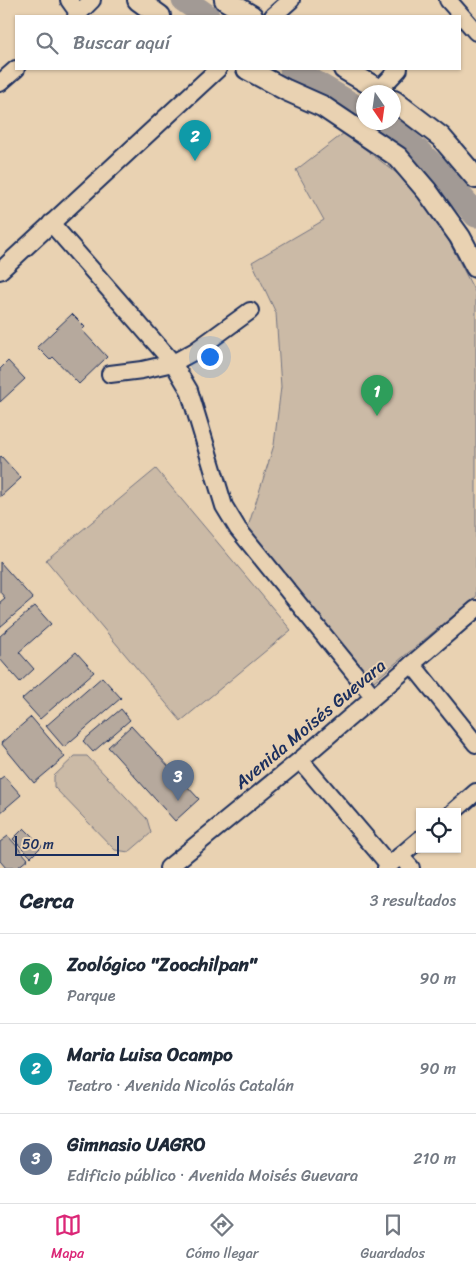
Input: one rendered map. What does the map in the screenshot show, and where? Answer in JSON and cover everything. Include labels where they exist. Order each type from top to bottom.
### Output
[{"type":"main road","points":[[138,0],[159,15]]},
{"type":"main road","points":[[225,0],[250,15]]},
{"type":"main road","points":[[249,70],[286,90],[322,106],[398,157],[428,191],[460,237],[476,266]]},
{"type":"main road","points":[[346,70],[370,85]]},
{"type":"main road","points":[[401,107],[441,138],[476,178]]},
{"type":"street","points":[[69,0],[78,15],[92,0]]},
{"type":"street","points":[[274,15],[290,0]]},
{"type":"street","points":[[455,6],[476,32]]},
{"type":"street","points":[[0,83],[15,70]]},
{"type":"street","points":[[0,271],[217,70]]},
{"type":"street","points":[[390,85],[398,70]]},
{"type":"street","points":[[51,223],[173,363],[188,390],[224,506],[238,529],[373,696]]},
{"type":"street","points":[[110,374],[142,370],[173,363],[195,352],[250,311]]},
{"type":"street","name":"Avenida Moisés Guevara","points":[[168,868],[300,760],[476,609]]},
{"type":"street","points":[[412,664],[476,744]]},
{"type":"street","points":[[300,760],[397,864],[416,843]]},
{"type":"street","points":[[458,808],[476,792]]},
{"type":"shaded area","points":[[344,133],[399,175],[440,224],[476,294],[476,597],[374,681],[292,584],[248,527],[274,445],[281,387],[276,313],[252,262],[324,220],[296,170]]},
{"type":"shaded area","points":[[156,469],[291,630],[181,721],[46,560]]},
{"type":"shaded area","points":[[75,756],[87,756],[147,819],[151,833],[129,852],[115,850],[54,787],[54,776]]},
{"type":"building","points":[[72,314],[85,327],[82,330],[107,357],[79,384],[53,357],[50,360],[37,347]]},
{"type":"building","points":[[8,361],[25,379],[0,402],[0,369]]},
{"type":"building","points":[[0,457],[21,478],[0,497]]},
{"type":"building","points":[[0,562],[33,599],[0,627],[0,602],[5,598],[0,592]]},
{"type":"building","points":[[35,606],[51,624],[19,652],[34,669],[20,682],[0,659],[0,636]]},
{"type":"building","points":[[76,652],[94,672],[40,719],[22,699]]},
{"type":"building","points":[[102,677],[121,698],[64,747],[46,726]]},
{"type":"building","points":[[121,709],[130,720],[93,752],[83,741]]},
{"type":"building","points":[[31,717],[65,757],[34,783],[1,743]]},
{"type":"building","points":[[131,726],[199,799],[175,821],[108,747]]},
{"type":"building","points":[[4,776],[21,795],[0,813],[0,779]]},
{"type":"building","points":[[24,828],[42,846],[31,857],[13,839]]},
{"type":"building","points":[[8,836],[28,859],[17,868],[6,868],[0,861],[0,842]]},
{"type":"waterway","points":[[184,0],[206,15]]},
{"type":"waterway","points":[[294,70],[356,107]]},
{"type":"waterway","points":[[391,130],[408,142],[443,176],[476,215]]},
{"type":"place","name":"Maria Luisa Ocampo","points":[[195,161]]},
{"type":"place","name":"Zoológico \"Zoochilpan\"","points":[[377,416]]},
{"type":"place","name":"Gimnasio UAGRO","points":[[178,801]]}]
